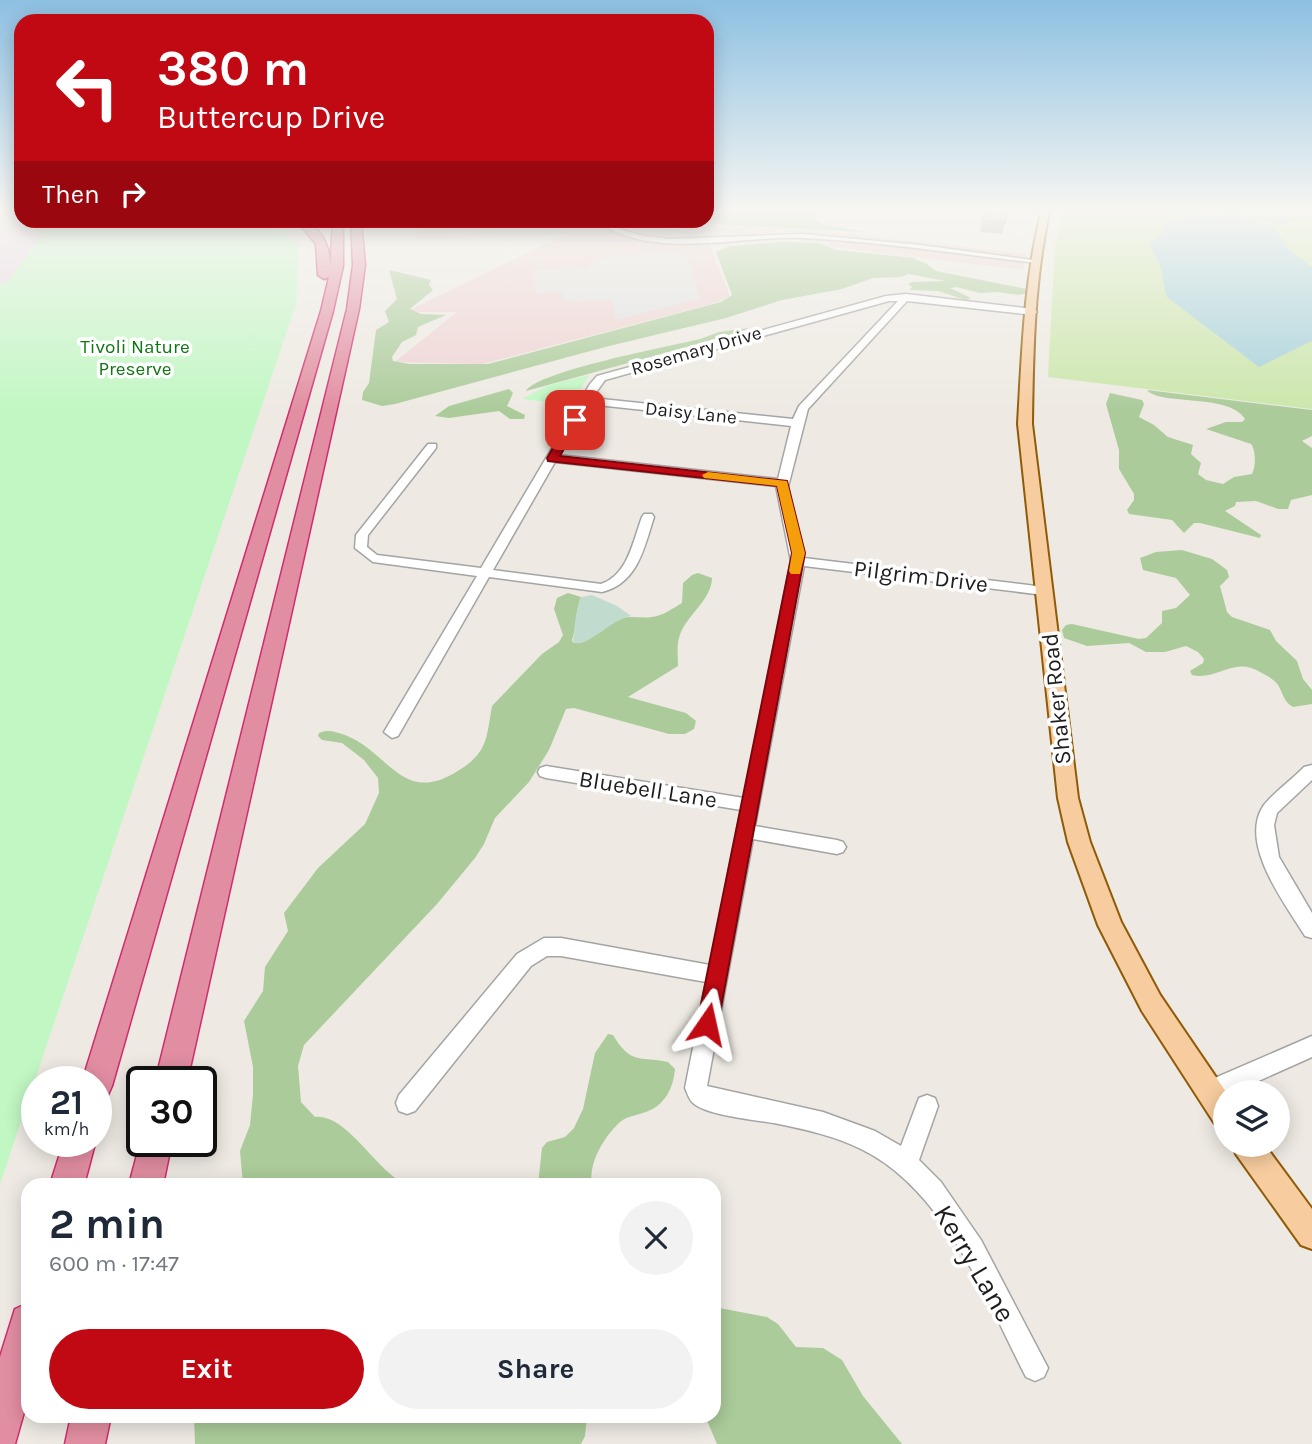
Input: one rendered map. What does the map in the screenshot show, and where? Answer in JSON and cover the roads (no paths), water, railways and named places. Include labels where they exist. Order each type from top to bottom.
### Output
[{"type":"highway","points":[[315,345],[323,276]]},
{"type":"highway","points":[[102,1066],[334,276]]},
{"type":"highway","points":[[174,1066],[353,309],[357,276]]},
{"type":"highway","points":[[69,1178],[75,1157]]},
{"type":"highway","points":[[148,1178],[152,1157]]},
{"type":"highway","points":[[0,1378],[21,1324]]},
{"type":"highway","points":[[0,1431],[21,1349]]},
{"type":"highway","points":[[85,1444],[90,1423]]},
{"type":"main road","name":"Shaker Road","points":[[1036,276],[1027,364],[1025,424],[1065,778],[1081,854],[1113,935],[1138,983],[1213,1098]]},
{"type":"main road","points":[[1256,1157],[1312,1234]]},
{"type":"street","name":"Rosemary Drive","points":[[392,732],[596,382],[608,375],[886,299],[906,297],[1033,312]]},
{"type":"street","points":[[407,1104],[524,960],[538,950],[561,947],[716,975],[798,561],[782,483],[797,423],[803,408],[906,297]]},
{"type":"street","name":"Daisy Lane","points":[[586,401],[797,423]]},
{"type":"street","points":[[432,446],[361,538],[361,548],[369,556],[382,561],[591,588],[610,587],[625,578],[648,517]]},
{"type":"street","points":[[552,458],[782,483]]},
{"type":"street","name":"Pilgrim Drive","points":[[798,561],[1044,592]]},
{"type":"street","points":[[1310,771],[1269,810],[1266,832],[1274,864],[1312,930]]},
{"type":"street","name":"Bluebell Lane","points":[[546,772],[749,805]]},
{"type":"street","points":[[745,831],[837,847]]},
{"type":"street","name":"Kerry Lane","points":[[716,975],[696,1082],[699,1093],[708,1100],[845,1132],[888,1151],[906,1164],[933,1193],[964,1237],[1035,1368]]},
{"type":"street","points":[[1209,1092],[1312,1046]]},
{"type":"street","points":[[906,1164],[927,1106]]},
{"type":"water","points":[[1162,276],[1312,276],[1312,341],[1259,367],[1167,297]]},
{"type":"park label","name":"Tivoli Nature Preserve","points":[[135,357]]}]
